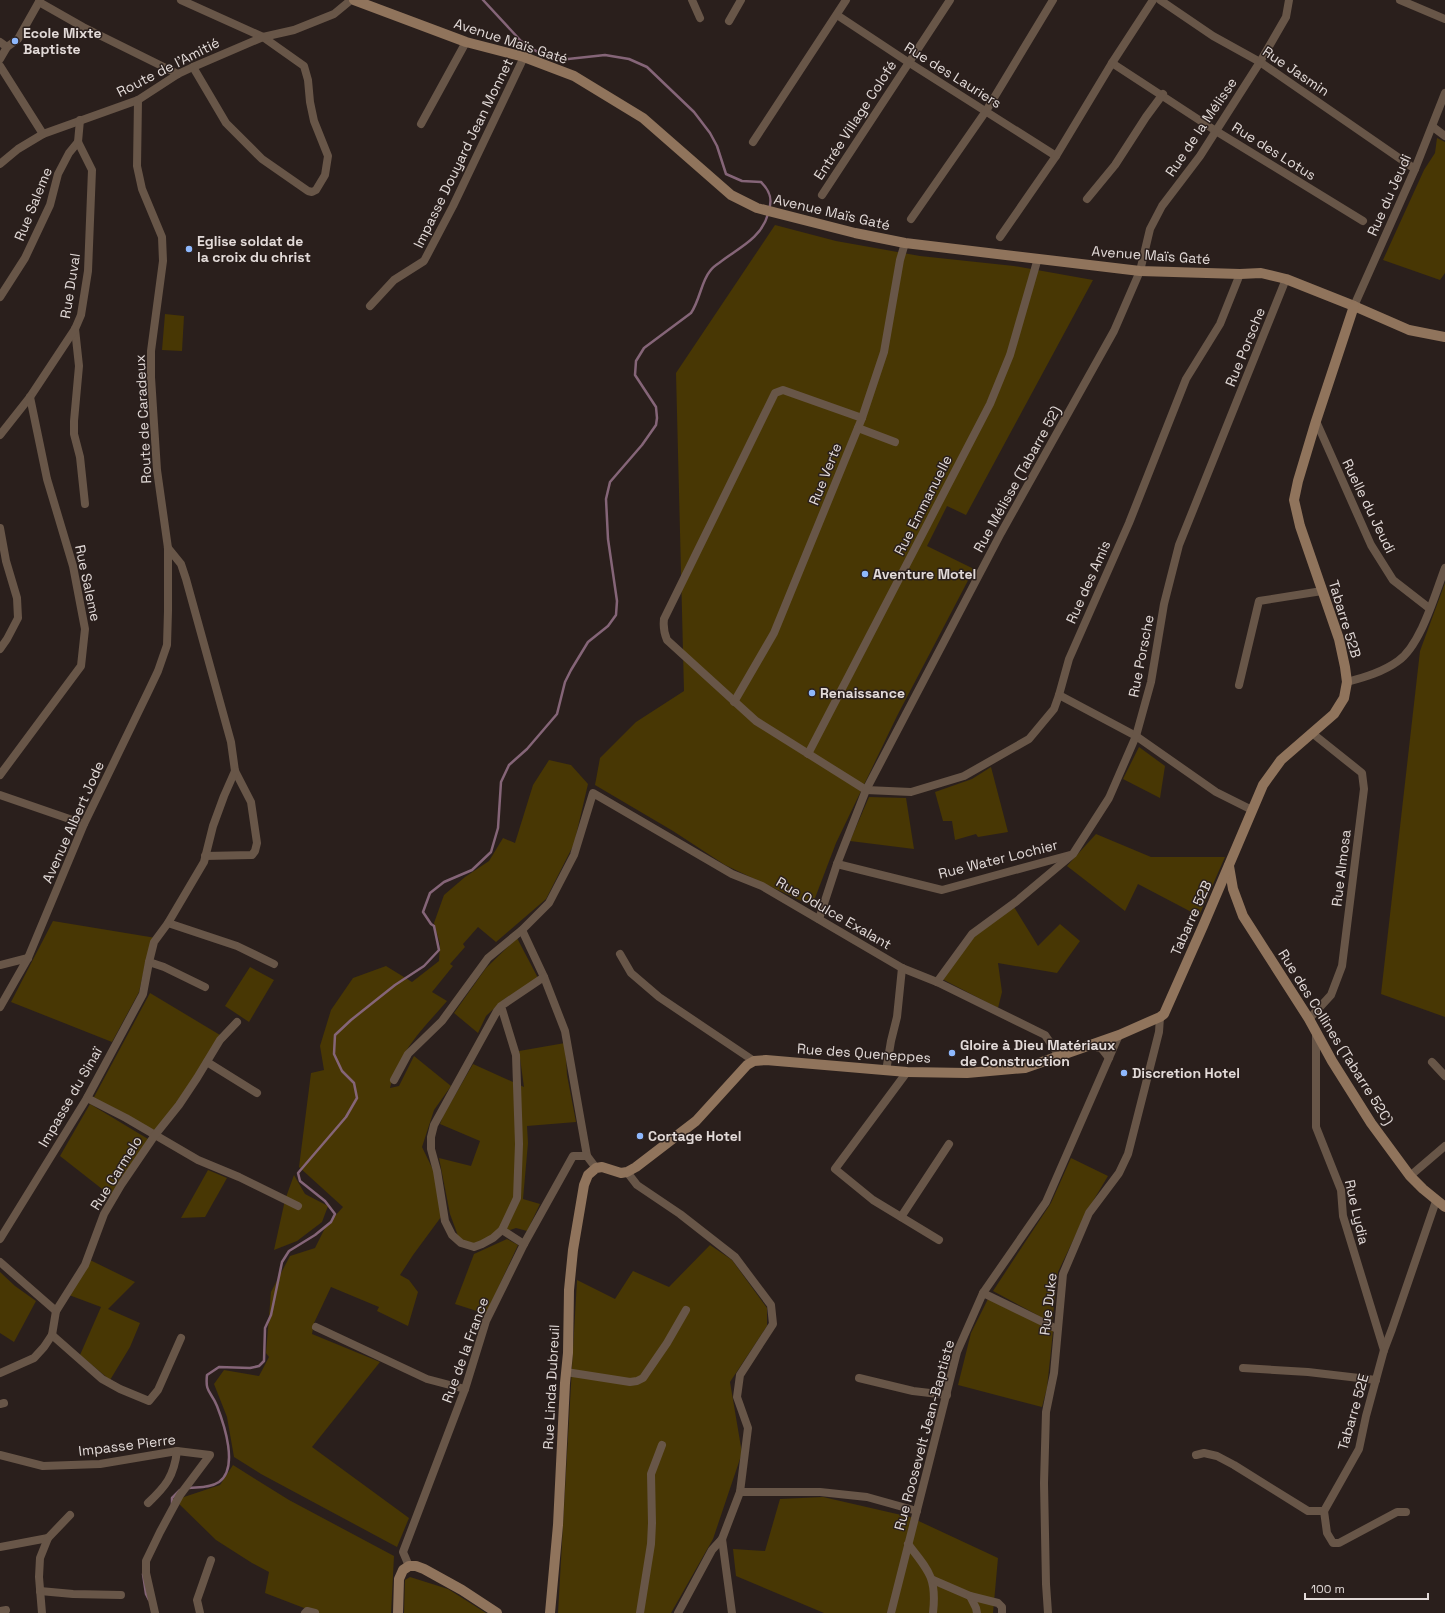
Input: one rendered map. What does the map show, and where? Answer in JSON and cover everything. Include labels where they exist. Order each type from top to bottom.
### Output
[{"type":"street","points":[[181,0],[263,38],[304,66],[308,80],[310,102],[314,121],[328,156],[325,175],[316,190],[312,192],[308,191],[262,159],[226,123],[193,66]]},
{"type":"street","name":"Route de l'Amitié","points":[[0,164],[18,149],[44,134],[138,100],[193,66],[263,38],[294,30],[334,14],[351,0]]},
{"type":"street","name":"Avenue Maïs Gaté","points":[[354,0],[466,42],[524,57],[574,76],[643,118],[731,195],[757,208],[855,233],[906,243],[1140,271],[1240,274],[1261,272],[1286,279],[1409,330],[1445,337]]},
{"type":"street","points":[[692,0],[700,18]]},
{"type":"street","points":[[729,21],[741,0]]},
{"type":"street","points":[[752,142],[846,0]]},
{"type":"street","name":"Entrée Village Colofé","points":[[822,195],[950,0]]},
{"type":"street","points":[[911,219],[986,111],[1053,0]]},
{"type":"street","points":[[1000,237],[1056,156],[1112,63],[1153,0]]},
{"type":"street","name":"Rue Jasmin","points":[[1160,0],[1213,36],[1260,62],[1415,169]]},
{"type":"street","name":"Rue de la Mélisse","points":[[1140,271],[1150,229],[1162,206],[1196,161],[1260,62],[1286,17],[1289,0]]},
{"type":"street","points":[[1400,0],[1445,19]]},
{"type":"street","points":[[0,58],[7,47],[18,39],[39,1],[83,27],[178,74]]},
{"type":"street","name":"Rue des Lauriers","points":[[837,15],[1056,156]]},
{"type":"street","points":[[0,42],[7,47]]},
{"type":"street","points":[[421,124],[466,42]]},
{"type":"street","name":"Impasse Douyard Jean Monnet","points":[[370,306],[394,280],[424,261],[453,206],[524,57]]},
{"type":"street","name":"Rue des Lotus","points":[[1112,63],[1163,94],[1216,131],[1363,221]]},
{"type":"street","points":[[0,66],[44,134]]},
{"type":"street","name":"Rue du Jeudi","points":[[1354,306],[1433,127],[1445,93]]},
{"type":"street","points":[[1087,199],[1115,165],[1146,117],[1163,94]]},
{"type":"street","name":"Route de Caradeux","points":[[138,100],[136,166],[142,190],[162,237],[163,261],[152,350],[151,377],[157,470],[168,548],[167,645]]},
{"type":"street","points":[[78,142],[80,120]]},
{"type":"street","points":[[1433,127],[1445,136]]},
{"type":"street","name":"Rue Saleme","points":[[0,297],[25,258],[50,205],[58,174],[69,153],[78,142]]},
{"type":"street","name":"Rue Duval","points":[[2,430],[30,397],[75,329],[81,315],[88,271],[92,170],[78,142]]},
{"type":"street","name":"Rue Verte","points":[[734,702],[774,633],[862,418],[884,352],[900,260],[906,243]]},
{"type":"street","name":"Rue Emmanuelle","points":[[808,754],[990,404],[1010,355],[1038,258]]},
{"type":"street","name":"Rue Mélisse (Tabarre 52)","points":[[819,919],[837,864],[866,790],[1001,533],[1114,331],[1140,271]]},
{"type":"street","name":"Rue des Amis","points":[[866,790],[911,792],[964,776],[1029,739],[1054,709],[1060,695],[1069,659],[1128,523],[1186,379],[1220,324],[1240,274]]},
{"type":"street","name":"Rue Porsche","points":[[937,982],[972,934],[1017,901],[1072,854],[1109,798],[1136,736],[1151,682],[1164,604],[1180,545],[1286,279]]},
{"type":"street","name":"Tabarre 52B","points":[[1160,1017],[1167,1007],[1263,784],[1281,760],[1334,714],[1344,698],[1347,682],[1339,639],[1300,526],[1294,500],[1298,481],[1316,421],[1354,306]]},
{"type":"street","points":[[75,329],[79,352],[79,366],[74,434],[80,457],[85,504]]},
{"type":"street","points":[[862,418],[783,390],[775,393],[664,619],[664,634],[667,640],[756,721],[866,790]]},
{"type":"street","name":"Rue Saleme","points":[[0,775],[81,666],[85,630],[73,566],[47,479],[30,397]]},
{"type":"street","name":"Ruelle du Jeudi","points":[[1316,421],[1371,546],[1393,580],[1429,608]]},
{"type":"street","points":[[858,428],[894,442]]},
{"type":"street","points":[[0,528],[6,561],[16,598],[18,618],[7,640],[0,649]]},
{"type":"street","points":[[168,548],[181,564],[186,579],[229,735],[235,771],[251,802],[257,843],[255,852],[252,855],[205,856]]},
{"type":"street","points":[[1347,682],[1373,675],[1399,660],[1416,640],[1445,568]]},
{"type":"street","points":[[1238,685],[1259,600],[1322,591]]},
{"type":"street","name":"Avenue Albert Jode","points":[[0,1008],[28,958],[84,824],[158,671],[167,645]]},
{"type":"street","points":[[1060,695],[1136,736],[1216,792],[1252,810]]},
{"type":"street","name":"Rue Almosa","points":[[1309,1018],[1331,995],[1342,966],[1364,789],[1362,773],[1312,733]]},
{"type":"street","name":"Impasse du Sinaï","points":[[0,1238],[87,1098],[143,994],[154,942],[168,923],[204,862],[213,826],[235,771]]},
{"type":"street","name":"Rue Odulce Exalant","points":[[522,930],[549,903],[574,855],[592,793],[732,874],[762,886],[902,968],[937,982],[1045,1035],[1060,1057]]},
{"type":"street","points":[[0,795],[84,824]]},
{"type":"street","name":"Rue Water Lochier","points":[[837,864],[942,890],[1072,854]]},
{"type":"street","name":"Rue des Collines (Tabarre 52C)","points":[[1229,866],[1233,890],[1243,916],[1309,1018],[1332,1061],[1371,1123],[1410,1176],[1441,1204]]},
{"type":"street","points":[[168,923],[237,946],[274,964]]},
{"type":"street","points":[[394,1080],[408,1054],[442,1021],[488,958],[522,930],[544,977],[568,1039],[587,1156],[596,1168],[602,1167],[621,1174],[627,1172],[642,1163],[696,1121],[747,1065],[754,1061],[659,997],[631,972],[620,954]]},
{"type":"street","points":[[0,965],[28,958]]},
{"type":"street","points":[[149,962],[164,967],[205,987]]},
{"type":"street","points":[[886,1071],[891,1040],[897,1017],[902,968]]},
{"type":"street","points":[[501,1006],[516,1055],[519,1144],[517,1198],[502,1230],[493,1238],[474,1246],[461,1243],[452,1235],[445,1221],[437,1171],[431,1149],[431,1137],[434,1125],[501,1006],[544,977]]},
{"type":"street","name":"Rue des Queneppes","points":[[754,1061],[766,1060],[907,1072],[967,1072],[1025,1068],[1090,1046],[1160,1017]]},
{"type":"street","name":"Rue Duke","points":[[1048,1613],[1044,1483],[1046,1412],[1054,1373],[1063,1274],[1077,1238],[1089,1213],[1119,1173],[1128,1154],[1158,1032],[1160,1017]]},
{"type":"street","name":"Rue Carmelo","points":[[0,1373],[34,1358],[44,1347],[52,1335],[56,1311],[85,1265],[104,1214],[121,1185],[155,1135],[179,1105],[220,1040],[237,1022]]},
{"type":"street","name":"Rue Lydia","points":[[1316,1032],[1316,1127],[1341,1190],[1343,1216],[1384,1350]]},
{"type":"street","name":"Rue Roosevelt Jean-Baptiste","points":[[890,1613],[958,1352],[983,1293],[1046,1202],[1118,1035]]},
{"type":"street","points":[[1090,1046],[1102,1049],[1109,1058]]},
{"type":"street","points":[[207,1062],[257,1093]]},
{"type":"street","points":[[1432,1062],[1445,1076]]},
{"type":"street","points":[[907,1072],[835,1169],[873,1200],[939,1240]]},
{"type":"street","points":[[87,1098],[198,1160],[239,1177],[298,1206]]},
{"type":"street","points":[[901,1217],[949,1144]]},
{"type":"street","points":[[1410,1176],[1445,1146]]},
{"type":"street","name":"Rue de la France","points":[[409,1566],[403,1552],[465,1389],[486,1321],[524,1244],[573,1156],[587,1156]]},
{"type":"street","name":"Rue Linda Dubreuil","points":[[550,1613],[558,1526],[568,1353],[569,1290],[573,1250],[584,1185],[588,1175],[596,1168]]},
{"type":"street","points":[[627,1172],[637,1184],[680,1214],[735,1258],[771,1305],[773,1324],[740,1375],[737,1397],[748,1428],[740,1492],[722,1539],[712,1550],[678,1613]]},
{"type":"street","name":"Tabarre 52E","points":[[1324,1511],[1359,1449],[1366,1416],[1384,1350],[1441,1204]]},
{"type":"street","points":[[502,1230],[524,1244]]},
{"type":"street","points":[[0,1262],[56,1311]]},
{"type":"street","points":[[983,1293],[1057,1329]]},
{"type":"street","points":[[566,1372],[637,1382],[643,1378],[667,1343],[686,1310]]},
{"type":"street","points":[[316,1327],[427,1379],[465,1389]]},
{"type":"street","points":[[52,1335],[102,1380],[149,1401],[158,1390],[182,1338]]},
{"type":"street","points":[[1242,1368],[1308,1372],[1376,1380]]},
{"type":"street","points":[[860,1378],[913,1390],[946,1395]]},
{"type":"street","points":[[640,1613],[652,1523],[650,1474],[662,1445]]},
{"type":"street","points":[[148,1503],[165,1486],[174,1471],[177,1451]]},
{"type":"street","name":"Impasse Pierre","points":[[0,1455],[43,1466],[100,1464],[177,1451],[210,1455],[180,1495],[146,1561],[146,1573],[155,1613]]},
{"type":"street","points":[[1196,1455],[1204,1454],[1217,1456],[1308,1511],[1324,1511],[1327,1533],[1333,1543],[1339,1543],[1397,1512],[1406,1512]]},
{"type":"street","points":[[740,1492],[820,1492],[867,1497],[917,1511]]},
{"type":"street","points":[[42,1613],[40,1558],[48,1538],[70,1515]]},
{"type":"street","points":[[0,1547],[48,1538]]},
{"type":"street","points":[[722,1539],[732,1613]]},
{"type":"street","points":[[908,1544],[925,1565],[933,1580],[933,1613]]},
{"type":"street","points":[[200,1613],[197,1600],[210,1560]]},
{"type":"street","points":[[398,1613],[399,1579],[403,1570],[409,1566],[416,1566],[424,1569],[462,1590],[497,1613]]},
{"type":"street","points":[[933,1580],[970,1596],[998,1603],[1002,1607],[1002,1613]]},
{"type":"street","points":[[40,1590],[72,1594],[121,1595]]},
{"type":"street","points":[[970,1596],[977,1613]]},
{"type":"street","points":[[305,1613],[307,1611],[315,1613]]},
{"type":"shaded area","points":[[1437,138],[1445,142],[1445,273],[1440,280],[1383,260],[1424,170],[1435,153]]},
{"type":"shaded area","points":[[775,225],[836,241],[920,256],[1014,266],[1093,280],[966,515],[947,506],[927,546],[974,569],[897,716],[836,843],[812,906],[725,865],[673,831],[595,785],[600,758],[636,722],[684,691],[676,373]]},
{"type":"shaded area","points":[[165,314],[184,316],[182,351],[162,350]]},
{"type":"shaded area","points":[[1445,583],[1445,1017],[1381,994],[1420,651]]},
{"type":"shaded area","points":[[1139,747],[1165,766],[1160,798],[1123,779]]},
{"type":"shaded area","points":[[549,760],[571,765],[588,784],[574,844],[546,899],[496,942],[478,927],[463,944],[465,947],[450,964],[453,966],[432,992],[447,1001],[406,1051],[394,1075],[390,1088],[399,1086],[414,1056],[451,1086],[434,1110],[422,1147],[438,1180],[441,1217],[400,1275],[409,1280],[418,1292],[408,1326],[377,1311],[379,1307],[331,1287],[314,1323],[312,1334],[380,1362],[312,1447],[409,1518],[397,1547],[261,1474],[234,1457],[227,1417],[214,1384],[224,1370],[259,1376],[269,1357],[266,1353],[271,1292],[290,1256],[315,1248],[326,1226],[343,1207],[299,1167],[311,1073],[324,1070],[320,1046],[331,1010],[353,978],[386,966],[412,982],[439,961],[440,944],[434,923],[444,895],[465,877],[489,861],[503,838],[515,843],[533,785]]},
{"type":"shaded area","points":[[991,767],[1008,832],[978,837],[976,834],[955,840],[952,821],[943,821],[935,792],[972,779]]},
{"type":"shaded area","points":[[869,797],[906,798],[914,849],[850,841]]},
{"type":"shaded area","points":[[1096,834],[1151,857],[1225,857],[1199,916],[1138,884],[1125,911],[1067,866]]},
{"type":"shaded area","points":[[1014,907],[1038,946],[1060,924],[1080,941],[1057,973],[998,963],[1002,992],[998,1008],[942,979],[974,937]]},
{"type":"shaded area","points":[[53,921],[156,938],[145,965],[139,992],[112,1042],[11,1002]]},
{"type":"shaded area","points":[[517,938],[538,978],[503,1000],[486,1016],[478,1033],[454,1013],[486,968]]},
{"type":"shaded area","points":[[250,967],[274,980],[249,1022],[225,1006]]},
{"type":"shaded area","points":[[150,993],[220,1035],[193,1080],[155,1132],[93,1099]]},
{"type":"shaded area","points":[[565,1043],[567,1075],[576,1122],[527,1126],[528,1143],[523,1199],[540,1204],[527,1231],[516,1228],[504,1232],[475,1247],[461,1244],[450,1214],[439,1158],[471,1166],[480,1141],[440,1124],[443,1116],[473,1064],[524,1087],[519,1051]]},
{"type":"shaded area","points":[[90,1104],[148,1139],[111,1196],[60,1156]]},
{"type":"shaded area","points":[[1071,1158],[1108,1176],[1087,1211],[1058,1272],[1052,1323],[993,1291],[1051,1203]]},
{"type":"shaded area","points":[[208,1170],[227,1178],[205,1217],[181,1218]]},
{"type":"shaded area","points":[[294,1175],[305,1194],[328,1206],[322,1222],[297,1241],[274,1250],[285,1200]]},
{"type":"shaded area","points":[[507,1239],[518,1245],[486,1314],[455,1304],[474,1254]]},
{"type":"shaded area","points":[[710,1245],[732,1260],[767,1308],[767,1326],[730,1382],[742,1453],[713,1539],[671,1613],[558,1613],[577,1280],[615,1299],[633,1271],[669,1287]]},
{"type":"shaded area","points":[[90,1260],[135,1282],[108,1309],[140,1323],[130,1347],[110,1380],[80,1355],[101,1307],[69,1295]]},
{"type":"shaded area","points":[[0,1272],[15,1286],[36,1301],[14,1342],[0,1333]]},
{"type":"shaded area","points":[[988,1299],[1053,1331],[1047,1388],[1042,1407],[958,1385],[971,1333]]},
{"type":"shaded area","points":[[233,1465],[289,1500],[394,1556],[391,1613],[317,1613],[265,1593],[269,1572],[216,1540],[175,1500],[220,1485]]},
{"type":"shaded area","points":[[823,1497],[910,1517],[998,1558],[993,1613],[824,1613],[736,1576],[733,1549],[765,1551],[780,1499]]},
{"type":"shaded area","points":[[410,1577],[448,1589],[486,1613],[404,1613],[405,1580]]},
{"type":"waterway","points":[[483,0],[521,41],[542,55],[568,59],[605,55],[629,59],[647,67],[694,112],[710,133],[717,146],[726,174],[742,181],[761,182],[764,185],[768,191],[771,201],[769,209]]},
{"type":"waterway","points":[[189,1488],[204,1487],[216,1484],[225,1475],[228,1467],[229,1457],[226,1434],[217,1406],[208,1389],[207,1375],[219,1367],[250,1368],[259,1366],[264,1361],[265,1328],[271,1315],[282,1262],[289,1251],[315,1235],[331,1222],[335,1214],[325,1201],[300,1181],[298,1173],[346,1117],[357,1098],[354,1083],[342,1071],[334,1054],[335,1035],[351,1020],[395,985],[424,966],[439,950],[434,926],[423,912],[430,893],[444,882],[472,870],[491,852],[498,828],[501,782],[509,765],[527,749],[557,714],[565,682],[571,670],[588,642],[608,626],[616,615],[617,601],[608,539],[606,499],[610,482],[642,445],[656,425],[657,418],[656,407],[635,375],[636,361],[644,348],[691,313],[707,275],[715,266],[754,237],[765,223],[768,214]]},
{"type":"waterway","points":[[172,1504],[172,1498],[180,1490]]},
{"type":"waterway","points":[[143,1574],[146,1594],[149,1600]]},
{"type":"place","name":"Ecole Mixte Baptiste","points":[[15,41]]},
{"type":"place","name":"Eglise soldat de la croix du christ","points":[[189,249]]},
{"type":"place","name":"Aventure Motel","points":[[865,574]]},
{"type":"place","name":"Renaissance","points":[[812,693]]},
{"type":"place","name":"Gloire à Dieu Matériaux de Construction","points":[[952,1053]]},
{"type":"place","name":"Discretion Hotel","points":[[1124,1073]]},
{"type":"place","name":"Cortage Hotel","points":[[640,1136]]}]
